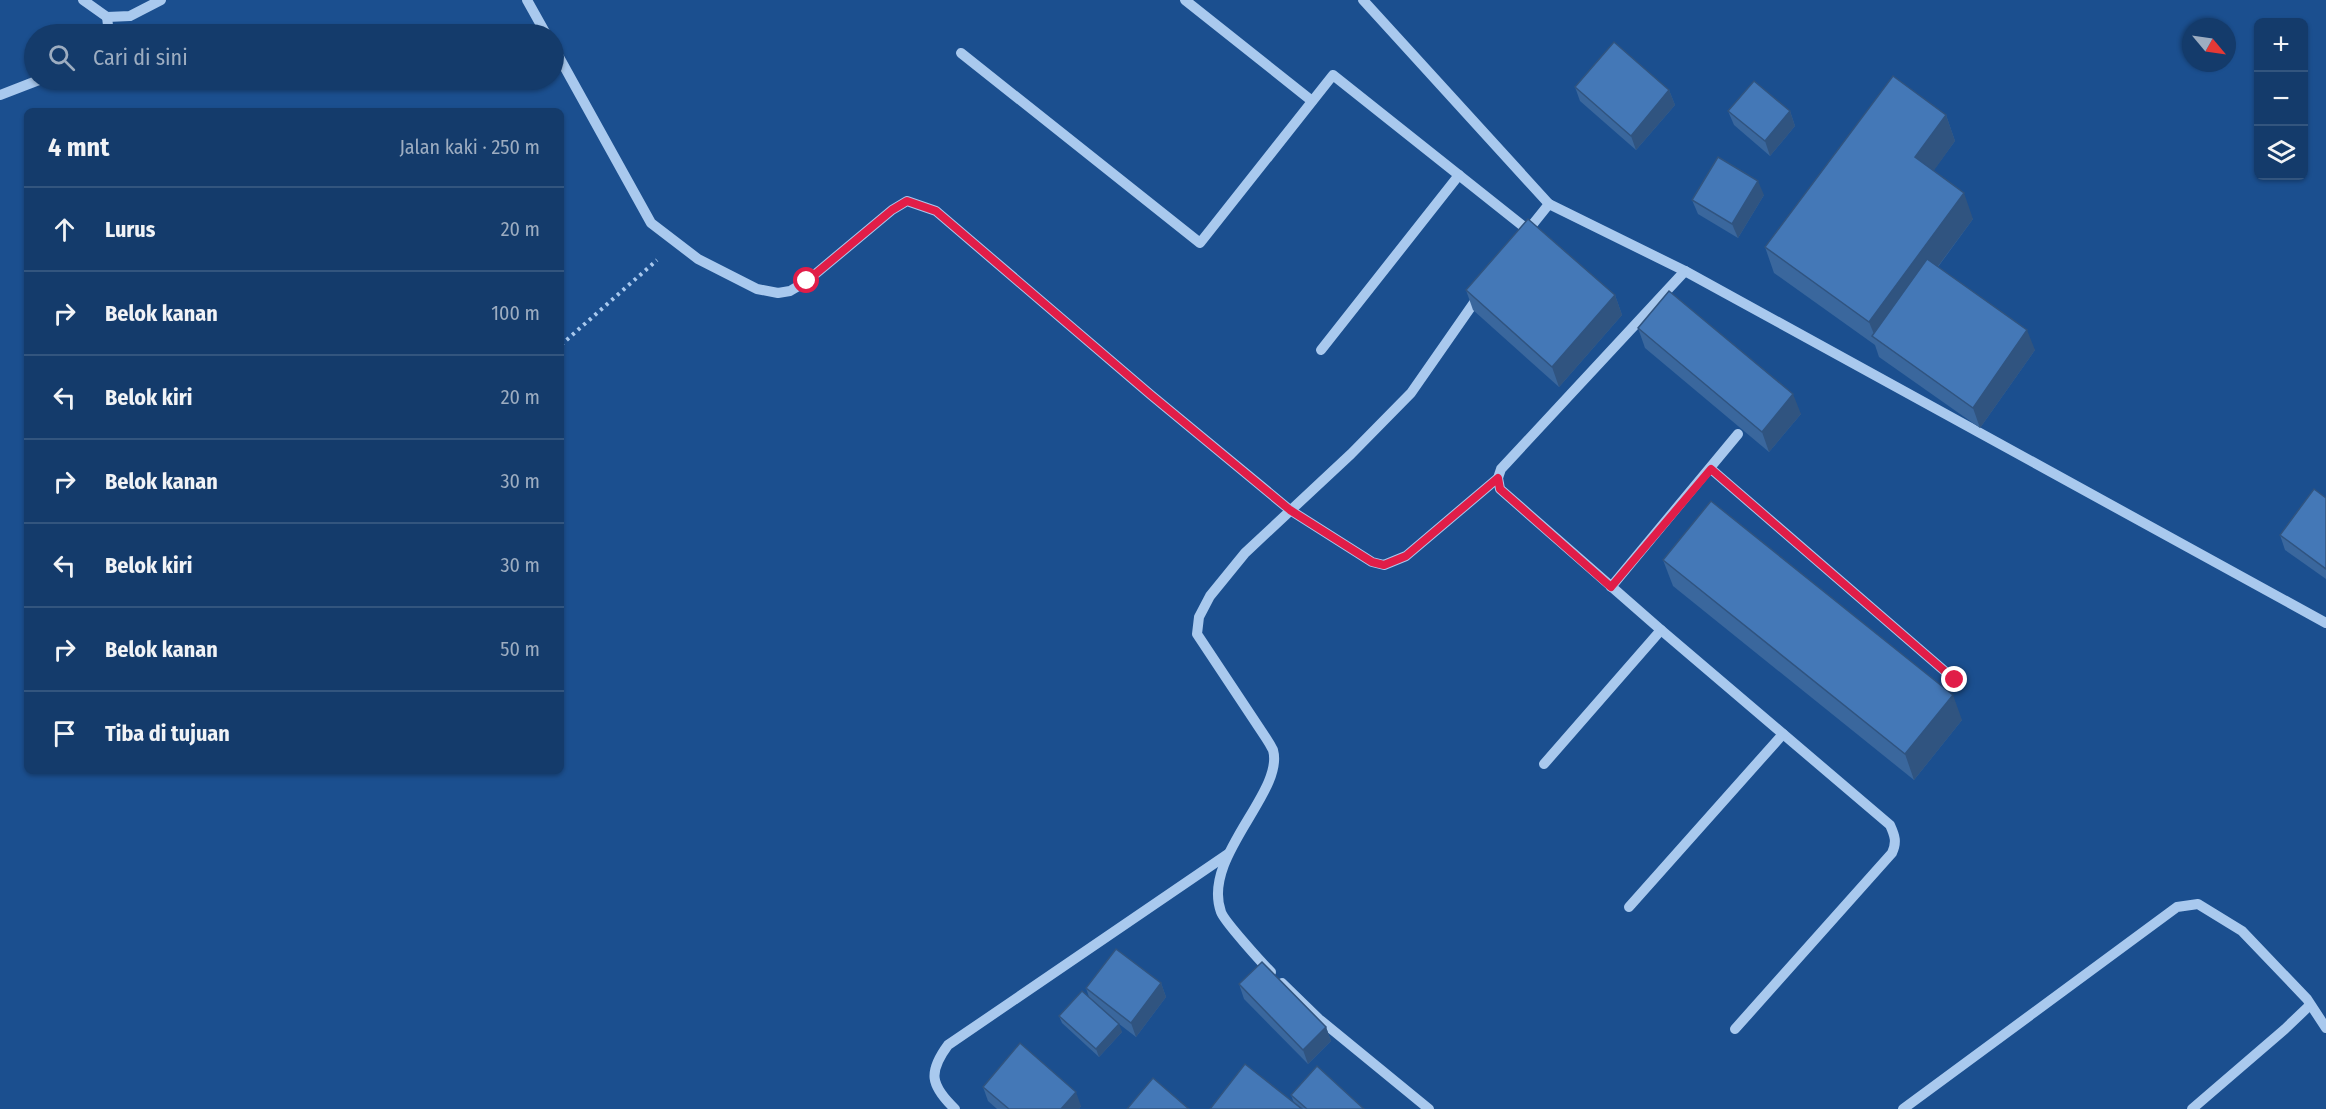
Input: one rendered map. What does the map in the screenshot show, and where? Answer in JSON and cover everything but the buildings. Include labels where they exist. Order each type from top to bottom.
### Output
[{"type":"street","points":[[83,0],[107,17],[130,16],[161,0]]},
{"type":"street","points":[[527,0],[540,24]]},
{"type":"street","points":[[1185,0],[1312,101]]},
{"type":"street","points":[[1363,0],[1549,204],[1685,271],[2326,623]]},
{"type":"street","points":[[107,17],[108,24]]},
{"type":"street","points":[[961,53],[1200,243],[1333,75],[1528,230]]},
{"type":"street","points":[[564,66],[651,223],[698,259],[757,289],[778,293],[790,291],[807,281],[892,210],[907,201],[921,204],[936,211],[1151,395],[1290,510],[1372,562],[1384,565],[1406,556],[1498,478]]},
{"type":"street","points":[[0,95],[24,86]]},
{"type":"street","points":[[1321,350],[1459,175]]},
{"type":"street","points":[[1516,247],[1549,204]]},
{"type":"street","points":[[1685,271],[1501,469],[1498,478],[1500,489],[1890,825],[1896,843],[1892,852],[1735,1029]]},
{"type":"street","points":[[1430,1109],[1319,1019],[1268,969],[1221,914],[1217,892],[1221,871],[1271,775],[1273,751],[1197,634],[1199,618],[1209,596],[1245,553],[1411,393],[1484,288]]},
{"type":"street","points":[[1611,587],[1738,434]]},
{"type":"street","points":[[1711,469],[1955,680]]},
{"type":"street","points":[[1544,764],[1661,630]]},
{"type":"street","points":[[1629,907],[1783,734]]},
{"type":"street","points":[[955,1109],[946,1101],[936,1084],[933,1069],[937,1059],[948,1045],[1229,853]]},
{"type":"street","points":[[1903,1109],[2177,907],[2198,904],[2242,932],[2310,1005],[2326,1028]]},
{"type":"street","points":[[2192,1109],[2310,1005]]},
{"type":"path","points":[[564,342],[675,243]]},
{"type":"route","points":[[807,281],[892,210],[907,201],[936,211],[1151,395],[1290,510],[1372,562],[1384,565],[1406,556],[1498,478],[1500,489],[1611,587],[1711,469],[1955,680]]}]
